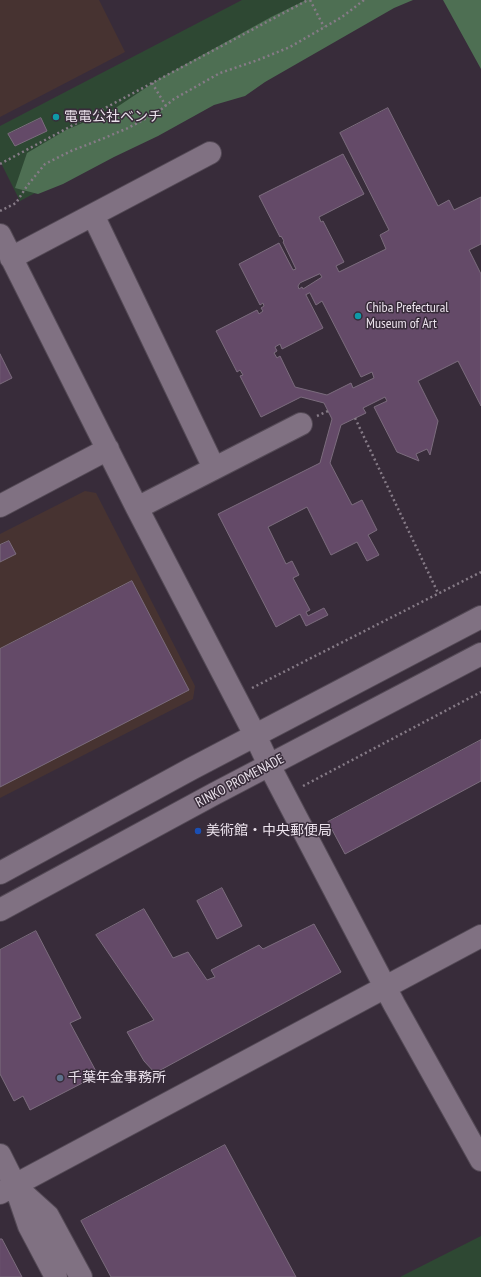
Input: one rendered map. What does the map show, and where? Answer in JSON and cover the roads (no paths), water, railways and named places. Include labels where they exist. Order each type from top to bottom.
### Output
[{"type":"street","points":[[12,258],[210,153]]},
{"type":"street","points":[[93,215],[214,468]]},
{"type":"street","points":[[0,235],[137,508],[235,696],[269,765],[385,986],[481,1160]]},
{"type":"street","points":[[137,508],[301,424]]},
{"type":"street","points":[[0,506],[108,449]]},
{"type":"street","points":[[0,873],[255,735],[481,617]]},
{"type":"street","name":"RINKO PROMENADE","points":[[0,910],[269,765],[481,654]]},
{"type":"street","points":[[8,1189],[481,936]]},
{"type":"street","points":[[0,1155],[8,1189],[56,1277]]},
{"type":"street","points":[[8,1189],[48,1216],[81,1277]]},
{"type":"place","name":"電電公社ベンチ","points":[[56,117]]},
{"type":"place","name":"Chiba Prefectural Museum of Art","points":[[358,316]]},
{"type":"place","name":"美術館・中央郵便局","points":[[198,831]]},
{"type":"place","name":"千葉年金事務所","points":[[60,1078]]}]
